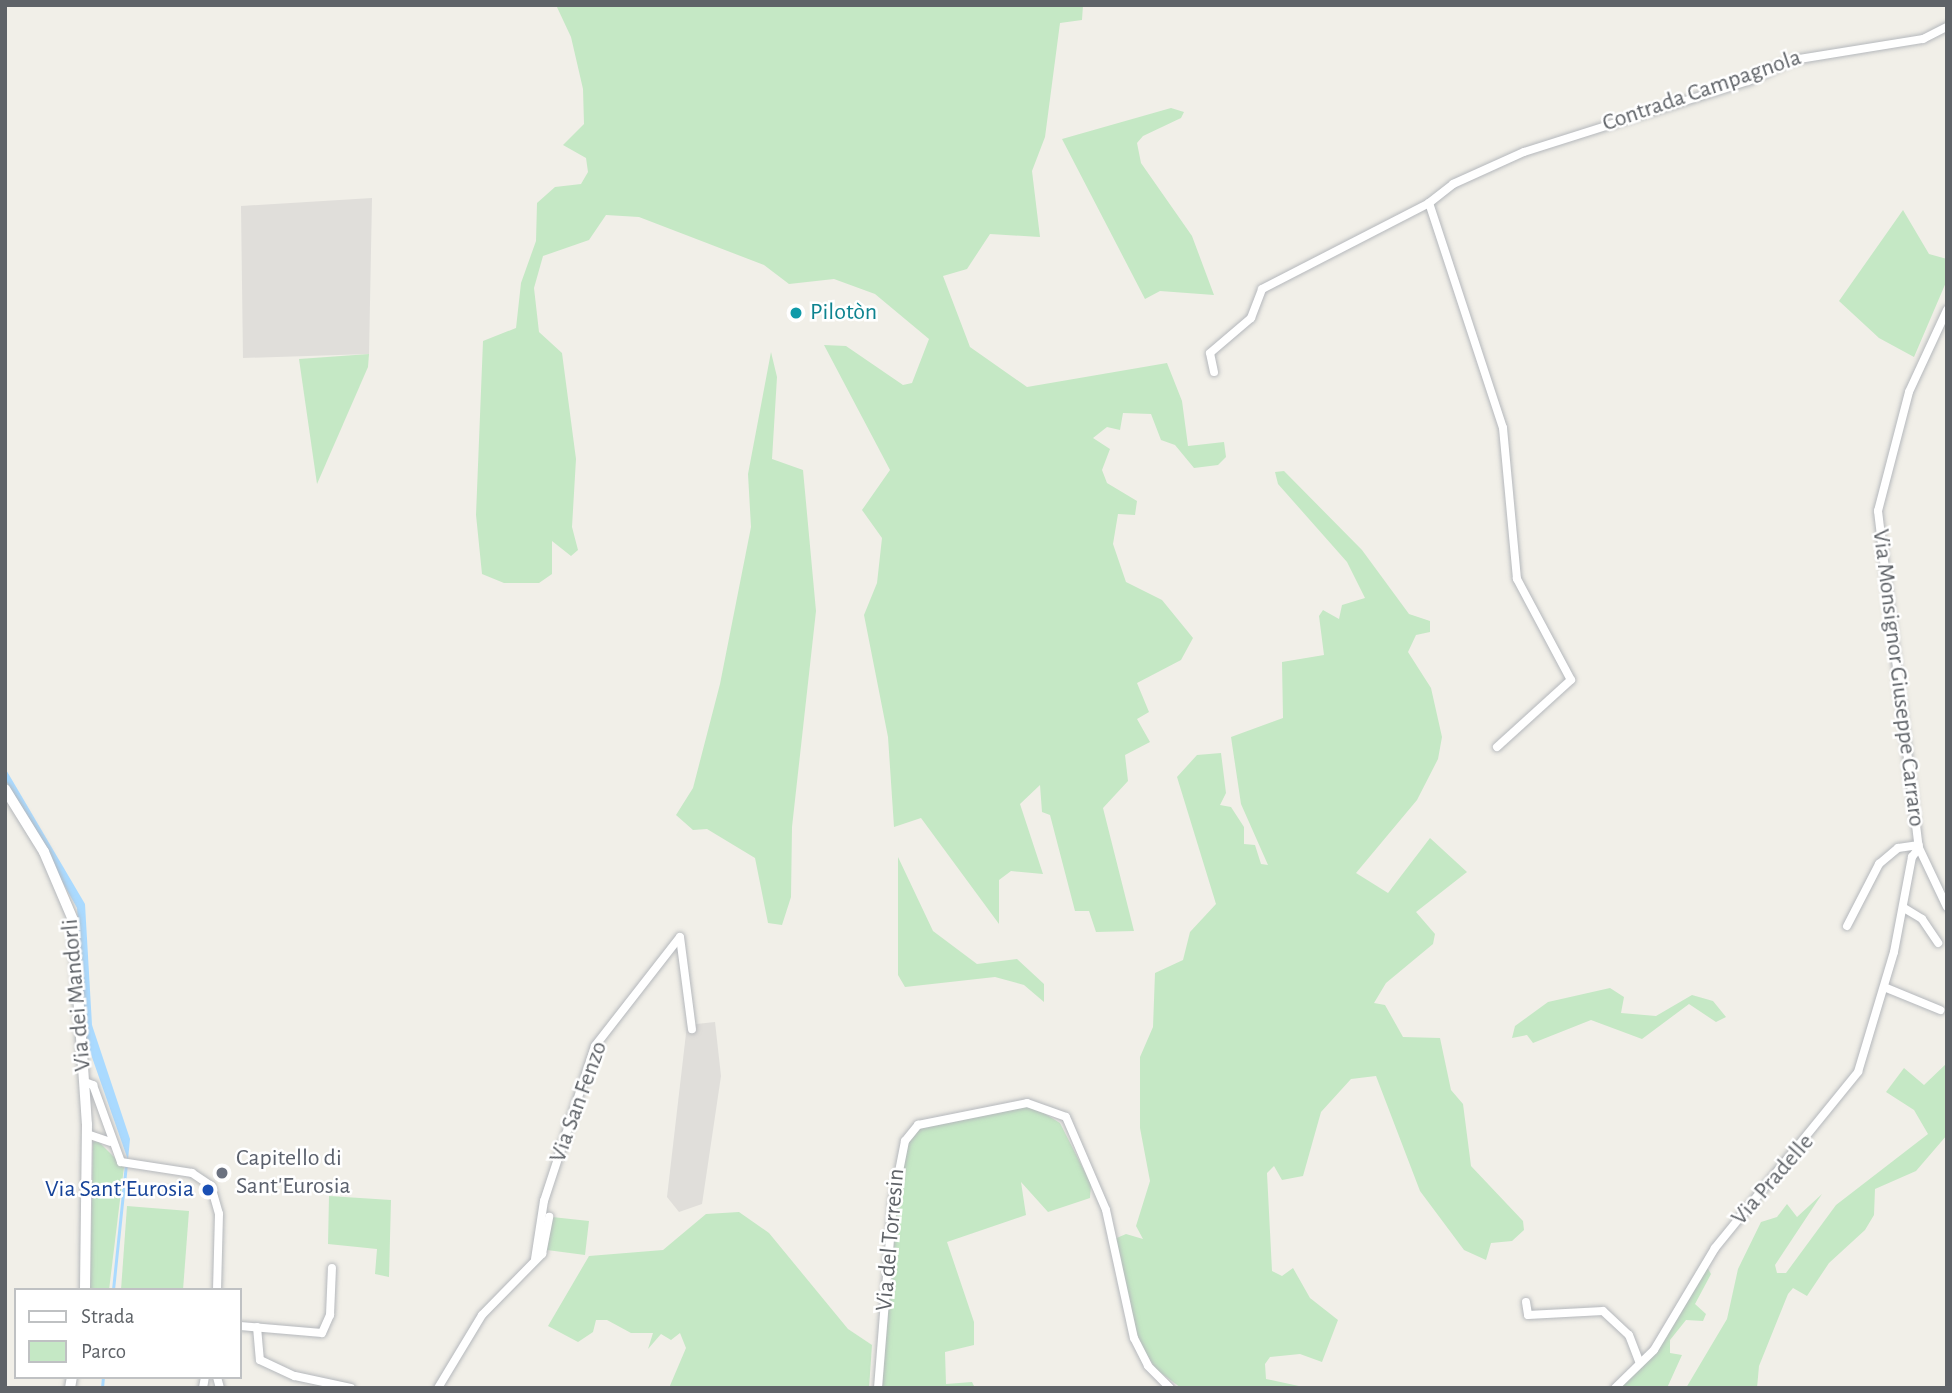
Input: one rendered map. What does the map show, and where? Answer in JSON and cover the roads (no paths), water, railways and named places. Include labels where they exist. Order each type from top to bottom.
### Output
[{"type":"street","name":"Contrada Campagnola","points":[[1214,372],[1208,354],[1251,318],[1262,289],[1429,203],[1453,184],[1524,152],[1748,81],[1793,60],[1923,39],[1947,27]]},
{"type":"street","points":[[1429,203],[1503,428],[1514,571],[1571,680],[1497,747]]},
{"type":"street","name":"Via Monsignor Giuseppe Carraro","points":[[1919,846],[1878,511],[1909,392],[1947,310]]},
{"type":"street","name":"Via dei Mandorli","points":[[5,789],[68,901],[88,1134],[85,1288]]},
{"type":"street","points":[[1847,926],[1879,864],[1898,848],[1919,846],[1947,907]]},
{"type":"street","name":"Via Pradelle","points":[[1615,1388],[1640,1363],[1715,1248],[1843,1097],[1870,1045],[1904,908],[1912,857],[1919,846]]},
{"type":"street","points":[[1904,908],[1922,919],[1938,943]]},
{"type":"street","name":"Via San Fenzo","points":[[535,1259],[544,1201],[595,1046],[680,937],[692,1029]]},
{"type":"street","points":[[1884,987],[1940,1010]]},
{"type":"street","points":[[85,1082],[93,1085],[110,1142],[121,1162],[192,1173],[211,1186],[219,1213],[217,1288]]},
{"type":"street","name":"Via del Torresin","points":[[878,1388],[894,1191],[905,1141],[918,1125],[1027,1104],[1066,1117],[1106,1210],[1134,1338],[1148,1367],[1170,1388]]},
{"type":"street","points":[[88,1134],[110,1142]]},
{"type":"street","points":[[438,1388],[482,1315],[544,1250],[549,1217]]},
{"type":"street","points":[[242,1326],[313,1333],[328,1328],[332,1268]]},
{"type":"street","points":[[1526,1302],[1528,1315],[1603,1311],[1629,1335],[1640,1363]]},
{"type":"street","points":[[257,1327],[260,1360],[295,1376],[351,1388]]},
{"type":"water","points":[[5,768],[85,904],[92,1025],[130,1139],[128,1160],[87,1043],[77,908],[5,779]]},
{"type":"waterway","points":[[113,1288],[126,1164]]},
{"type":"waterway","points":[[102,1388],[103,1379]]},
{"type":"place","name":"Pilotòn","points":[[796,313]]},
{"type":"place","name":"Capitello di Sant'Eurosia","points":[[222,1173]]},
{"type":"place","name":"Via Sant'Eurosia","points":[[208,1190]]}]
